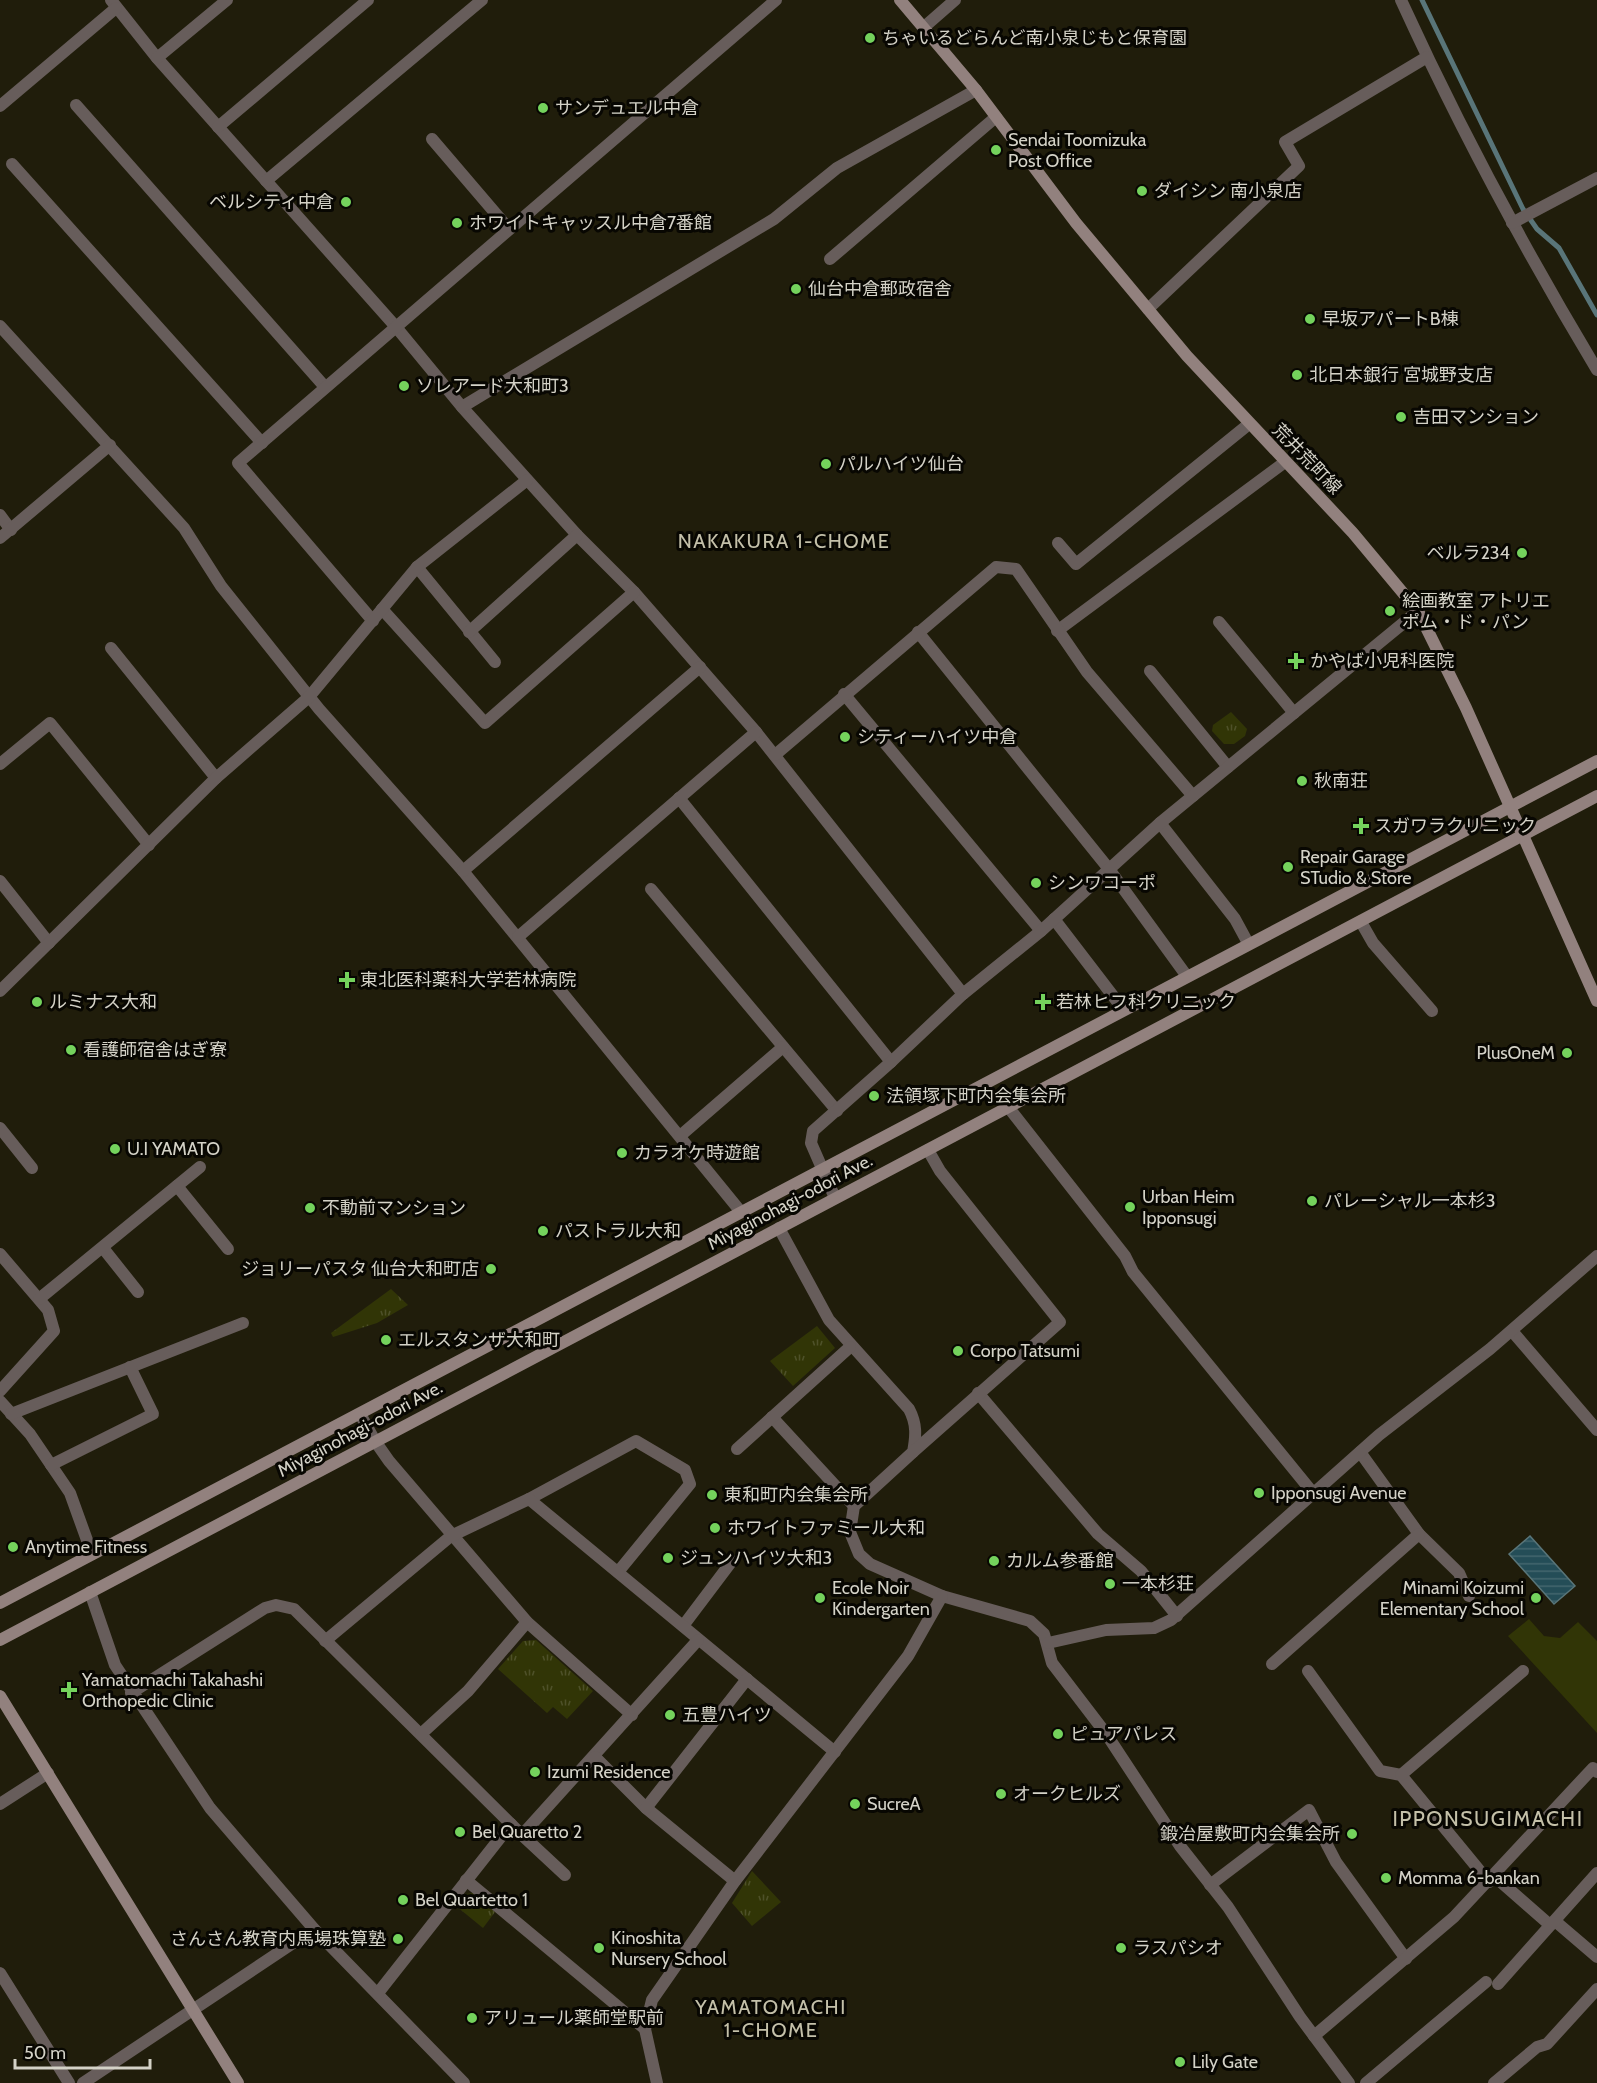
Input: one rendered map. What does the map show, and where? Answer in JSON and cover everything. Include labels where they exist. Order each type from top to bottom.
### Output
[{"type":"street","points":[[157,58],[228,0]]},
{"type":"street","points":[[218,128],[368,0]]},
{"type":"street","points":[[266,182],[482,0]]},
{"type":"street","points":[[372,621],[238,463],[776,0]]},
{"type":"street","name":"荒井荒町線","points":[[900,0],[976,90],[1076,223],[1148,309],[1249,424],[1353,533],[1418,611],[1511,807],[1597,1001]]},
{"type":"street","points":[[924,28],[955,0]]},
{"type":"street","points":[[1401,0],[1427,57],[1597,370]]},
{"type":"street","points":[[0,106],[113,4],[218,128],[396,327],[462,407],[577,535],[634,591],[756,732],[963,994]]},
{"type":"street","points":[[1148,309],[1299,166],[1285,142],[1427,57]]},
{"type":"street","points":[[462,407],[774,219],[837,168],[976,90]]},
{"type":"street","points":[[76,105],[325,387]]},
{"type":"street","points":[[830,259],[996,117]]},
{"type":"street","points":[[432,139],[508,229]]},
{"type":"street","points":[[12,164],[262,443]]},
{"type":"street","points":[[1516,221],[1597,178]]},
{"type":"street","points":[[0,326],[183,528],[221,586],[309,697],[463,871],[741,1212]]},
{"type":"street","points":[[1058,543],[1076,564],[1249,424]]},
{"type":"street","points":[[0,538],[110,445]]},
{"type":"street","points":[[1057,632],[1285,462]]},
{"type":"street","points":[[0,991],[216,778],[309,697],[417,567],[527,480]]},
{"type":"street","points":[[0,515],[11,530]]},
{"type":"street","points":[[469,632],[577,535]]},
{"type":"street","points":[[417,567],[495,662]]},
{"type":"street","points":[[775,755],[996,567],[1016,569],[1057,632],[1088,672],[1193,796]]},
{"type":"street","points":[[382,609],[484,723],[634,591]]},
{"type":"street","points":[[835,1198],[811,1143],[813,1131],[963,994],[1041,931],[1160,823],[1418,611]]},
{"type":"street","points":[[1219,622],[1294,713]]},
{"type":"street","points":[[918,632],[1109,869],[1186,975]]},
{"type":"street","points":[[111,648],[216,778]]},
{"type":"street","points":[[463,871],[700,667]]},
{"type":"street","points":[[1150,671],[1228,767]]},
{"type":"street","points":[[844,694],[1041,931]]},
{"type":"street","points":[[0,764],[50,723],[149,845]]},
{"type":"street","points":[[518,937],[756,732]]},
{"type":"street","name":"Miyaginohagi-odori Ave.","points":[[0,1603],[1186,975],[1597,761]]},
{"type":"street","name":"Miyaginohagi-odori Ave.","points":[[0,1640],[1597,796]]},
{"type":"street","points":[[679,798],[891,1062]]},
{"type":"street","points":[[1160,823],[1230,911],[1248,943]]},
{"type":"street","points":[[0,881],[49,943]]},
{"type":"street","points":[[651,889],[837,1111]]},
{"type":"street","points":[[1054,919],[1123,1010]]},
{"type":"street","points":[[1361,922],[1373,943],[1432,1011]]},
{"type":"street","points":[[680,1136],[783,1047]]},
{"type":"street","points":[[1009,1108],[1125,1256],[1133,1272],[1313,1493]]},
{"type":"street","points":[[0,1128],[32,1168]]},
{"type":"street","points":[[928,1150],[940,1171],[1060,1322],[978,1392],[854,1506],[850,1532],[859,1554],[870,1564],[942,1596],[1030,1621],[1044,1634],[1052,1663],[1107,1735],[1180,1846],[1228,1907],[1314,2036],[1349,2083]]},
{"type":"street","points":[[39,1299],[200,1167]]},
{"type":"street","points":[[177,1186],[228,1249]]},
{"type":"street","points":[[779,1228],[823,1310],[850,1347],[909,1409],[916,1431],[914,1452]]},
{"type":"street","points":[[103,1248],[138,1292]]},
{"type":"street","points":[[0,1254],[48,1310],[54,1331],[0,1390]]},
{"type":"street","points":[[1048,1643],[1106,1630],[1154,1628],[1177,1616],[1378,1435],[1512,1331],[1597,1256]]},
{"type":"street","points":[[11,1414],[243,1323]]},
{"type":"street","points":[[1512,1331],[1597,1430]]},
{"type":"street","points":[[737,1449],[850,1347]]},
{"type":"street","points":[[51,1465],[153,1414],[130,1367]]},
{"type":"street","points":[[978,1392],[1098,1534],[1141,1571],[1177,1616]]},
{"type":"street","points":[[0,1401],[30,1434],[70,1493],[92,1554]]},
{"type":"street","points":[[360,1414],[375,1441],[451,1536],[527,1622],[632,1715]]},
{"type":"street","points":[[772,1417],[854,1506]]},
{"type":"street","points":[[325,1641],[451,1536],[529,1499],[636,1441],[685,1470],[690,1484],[618,1572]]},
{"type":"street","points":[[1360,1452],[1419,1534],[1460,1573],[1469,1596]]},
{"type":"street","points":[[529,1499],[835,1752]]},
{"type":"street","points":[[1272,1664],[1419,1534]]},
{"type":"street","points":[[683,1626],[732,1561]]},
{"type":"street","points":[[90,1592],[115,1665],[131,1693],[210,1808],[314,1929],[464,2083]]},
{"type":"street","points":[[657,2083],[645,2029],[652,2000],[735,1881],[920,1639],[942,1596]]},
{"type":"street","points":[[131,1693],[265,1608],[276,1605],[294,1609],[565,1875]]},
{"type":"street","points":[[421,1734],[468,1691],[527,1622]]},
{"type":"street","points":[[522,1835],[595,1757],[698,1640]]},
{"type":"street","points":[[1308,1671],[1380,1771],[1401,1775],[1492,1879],[1597,1958]]},
{"type":"street","points":[[1401,1775],[1523,1671]]},
{"type":"street","points":[[646,1808],[747,1679]]},
{"type":"street","points":[[0,1696],[238,2083]]},
{"type":"street","points":[[595,1757],[646,1808],[735,1881]]},
{"type":"street","points":[[1314,2036],[1406,1959],[1492,1879],[1593,1768],[1597,1772]]},
{"type":"street","points":[[0,1804],[48,1773]]},
{"type":"street","points":[[1210,1885],[1309,1810],[1336,1862],[1406,1959]]},
{"type":"street","points":[[378,1993],[511,1824]]},
{"type":"street","points":[[1366,2083],[1492,1983],[1553,1923],[1597,1873]]},
{"type":"street","points":[[466,1880],[645,2029]]},
{"type":"street","points":[[83,2083],[314,1929]]},
{"type":"street","points":[[0,1973],[69,2083]]},
{"type":"street","points":[[1494,2083],[1537,2047],[1547,2044],[1597,1989]]},
{"type":"green space","points":[[1231,712],[1247,729],[1245,736],[1234,744],[1224,744],[1212,731],[1213,725]]},
{"type":"green space","points":[[391,1289],[408,1305],[377,1323],[333,1337],[331,1333]]},
{"type":"green space","points":[[817,1326],[835,1348],[793,1386],[770,1361]]},
{"type":"green space","points":[[1529,1619],[1544,1636],[1560,1638],[1578,1622],[1597,1641],[1597,1733],[1508,1636]]},
{"type":"green space","points":[[536,1640],[593,1691],[567,1719],[553,1707],[547,1713],[498,1669],[523,1641]]},
{"type":"green space","points":[[752,1871],[781,1902],[752,1926],[732,1903]]},
{"type":"green space","points":[[473,1893],[495,1912],[483,1928],[456,1906],[466,1894]]},
{"type":"water","points":[[1530,1536],[1575,1586],[1554,1604],[1509,1554]]},
{"type":"waterway","points":[[1422,0],[1523,209],[1537,229],[1559,248],[1597,315]]},
{"type":"place","name":"ちゃいるどらんど南小泉じもと保育園","points":[[870,38]]},
{"type":"place","name":"サンデュエル中倉","points":[[543,108]]},
{"type":"place","name":"Sendai Toomizuka Post Office","points":[[996,150]]},
{"type":"place","name":"ダイシン 南小泉店","points":[[1142,191]]},
{"type":"place","name":"ベルシティ中倉","points":[[346,202]]},
{"type":"place","name":"ホワイトキャッスル中倉7番館","points":[[457,223]]},
{"type":"place","name":"仙台中倉郵政宿舎","points":[[796,289]]},
{"type":"place","name":"早坂アパートB棟","points":[[1310,319]]},
{"type":"place","name":"北日本銀行 宮城野支店","points":[[1297,375]]},
{"type":"place","name":"ソレアード大和町3","points":[[404,386]]},
{"type":"place","name":"吉田マンション","points":[[1401,417]]},
{"type":"place","name":"パルハイツ仙台","points":[[826,464]]},
{"type":"place","name":"ベルラ234","points":[[1522,553]]},
{"type":"place","name":"絵画教室 アトリエ ポム・ド・パン","points":[[1390,611]]},
{"type":"place","name":"かやば小児科医院","points":[[1296,661]]},
{"type":"place","name":"シティーハイツ中倉","points":[[845,737]]},
{"type":"place","name":"秋南荘","points":[[1302,781]]},
{"type":"place","name":"スガワラクリニック","points":[[1361,826]]},
{"type":"place","name":"Repair Garage STudio & Store","points":[[1288,867]]},
{"type":"place","name":"シンワコーポ","points":[[1036,883]]},
{"type":"place","name":"東北医科薬科大学若林病院","points":[[347,980]]},
{"type":"place","name":"ルミナス大和","points":[[37,1002]]},
{"type":"place","name":"若林ヒフ科クリニック","points":[[1043,1002]]},
{"type":"place","name":"看護師宿舎はぎ寮","points":[[71,1050]]},
{"type":"place","name":"PlusOneM","points":[[1567,1053]]},
{"type":"place","name":"法領塚下町内会集会所","points":[[874,1096]]},
{"type":"place","name":"U.I YAMATO","points":[[115,1149]]},
{"type":"place","name":"カラオケ時遊館","points":[[622,1153]]},
{"type":"place","name":"パレーシャル一本杉3","points":[[1312,1201]]},
{"type":"place","name":"Urban Heim Ipponsugi","points":[[1130,1207]]},
{"type":"place","name":"不動前マンション","points":[[310,1208]]},
{"type":"place","name":"パストラル大和","points":[[543,1231]]},
{"type":"place","name":"ジョリーパスタ 仙台大和町店","points":[[491,1269]]},
{"type":"place","name":"エルスタンザ大和町","points":[[386,1340]]},
{"type":"place","name":"Corpo Tatsumi","points":[[958,1351]]},
{"type":"place","name":"Ipponsugi Avenue","points":[[1259,1493]]},
{"type":"place","name":"東和町内会集会所","points":[[712,1495]]},
{"type":"place","name":"ホワイトファミール大和","points":[[715,1528]]},
{"type":"place","name":"Anytime Fitness","points":[[13,1547]]},
{"type":"place","name":"ジュンハイツ大和3","points":[[668,1558]]},
{"type":"place","name":"カルム参番館","points":[[994,1561]]},
{"type":"place","name":"一本杉荘","points":[[1110,1584]]},
{"type":"place","name":"Ecole Noir Kindergarten","points":[[820,1598]]},
{"type":"place","name":"Minami Koizumi Elementary School","points":[[1536,1598]]},
{"type":"place","name":"Yamatomachi Takahashi Orthopedic Clinic","points":[[69,1690]]},
{"type":"place","name":"五豊ハイツ","points":[[670,1715]]},
{"type":"place","name":"ピュアパレス","points":[[1058,1734]]},
{"type":"place","name":"Izumi Residence","points":[[535,1772]]},
{"type":"place","name":"オークヒルズ","points":[[1001,1794]]},
{"type":"place","name":"SucreA","points":[[855,1804]]},
{"type":"place","name":"Bel Quaretto 2","points":[[460,1832]]},
{"type":"place","name":"鍛冶屋敷町内会集会所","points":[[1352,1834]]},
{"type":"place","name":"Momma 6-bankan","points":[[1386,1878]]},
{"type":"place","name":"Bel Quartetto 1","points":[[403,1900]]},
{"type":"place","name":"さんさん教育内馬場珠算塾","points":[[398,1939]]},
{"type":"place","name":"Kinoshita Nursery School","points":[[599,1948]]},
{"type":"place","name":"ラスパシオ","points":[[1121,1948]]},
{"type":"place","name":"アリュール薬師堂駅前","points":[[472,2018]]},
{"type":"place","name":"Lily Gate","points":[[1180,2062]]},
{"type":"district","name":"NAKAKURA 1-CHOME","points":[[784,541]]},
{"type":"district","name":"IPPONSUGIMACHI","points":[[1488,1819]]},
{"type":"district","name":"YAMATOMACHI 1-CHOME","points":[[771,2018]]}]
